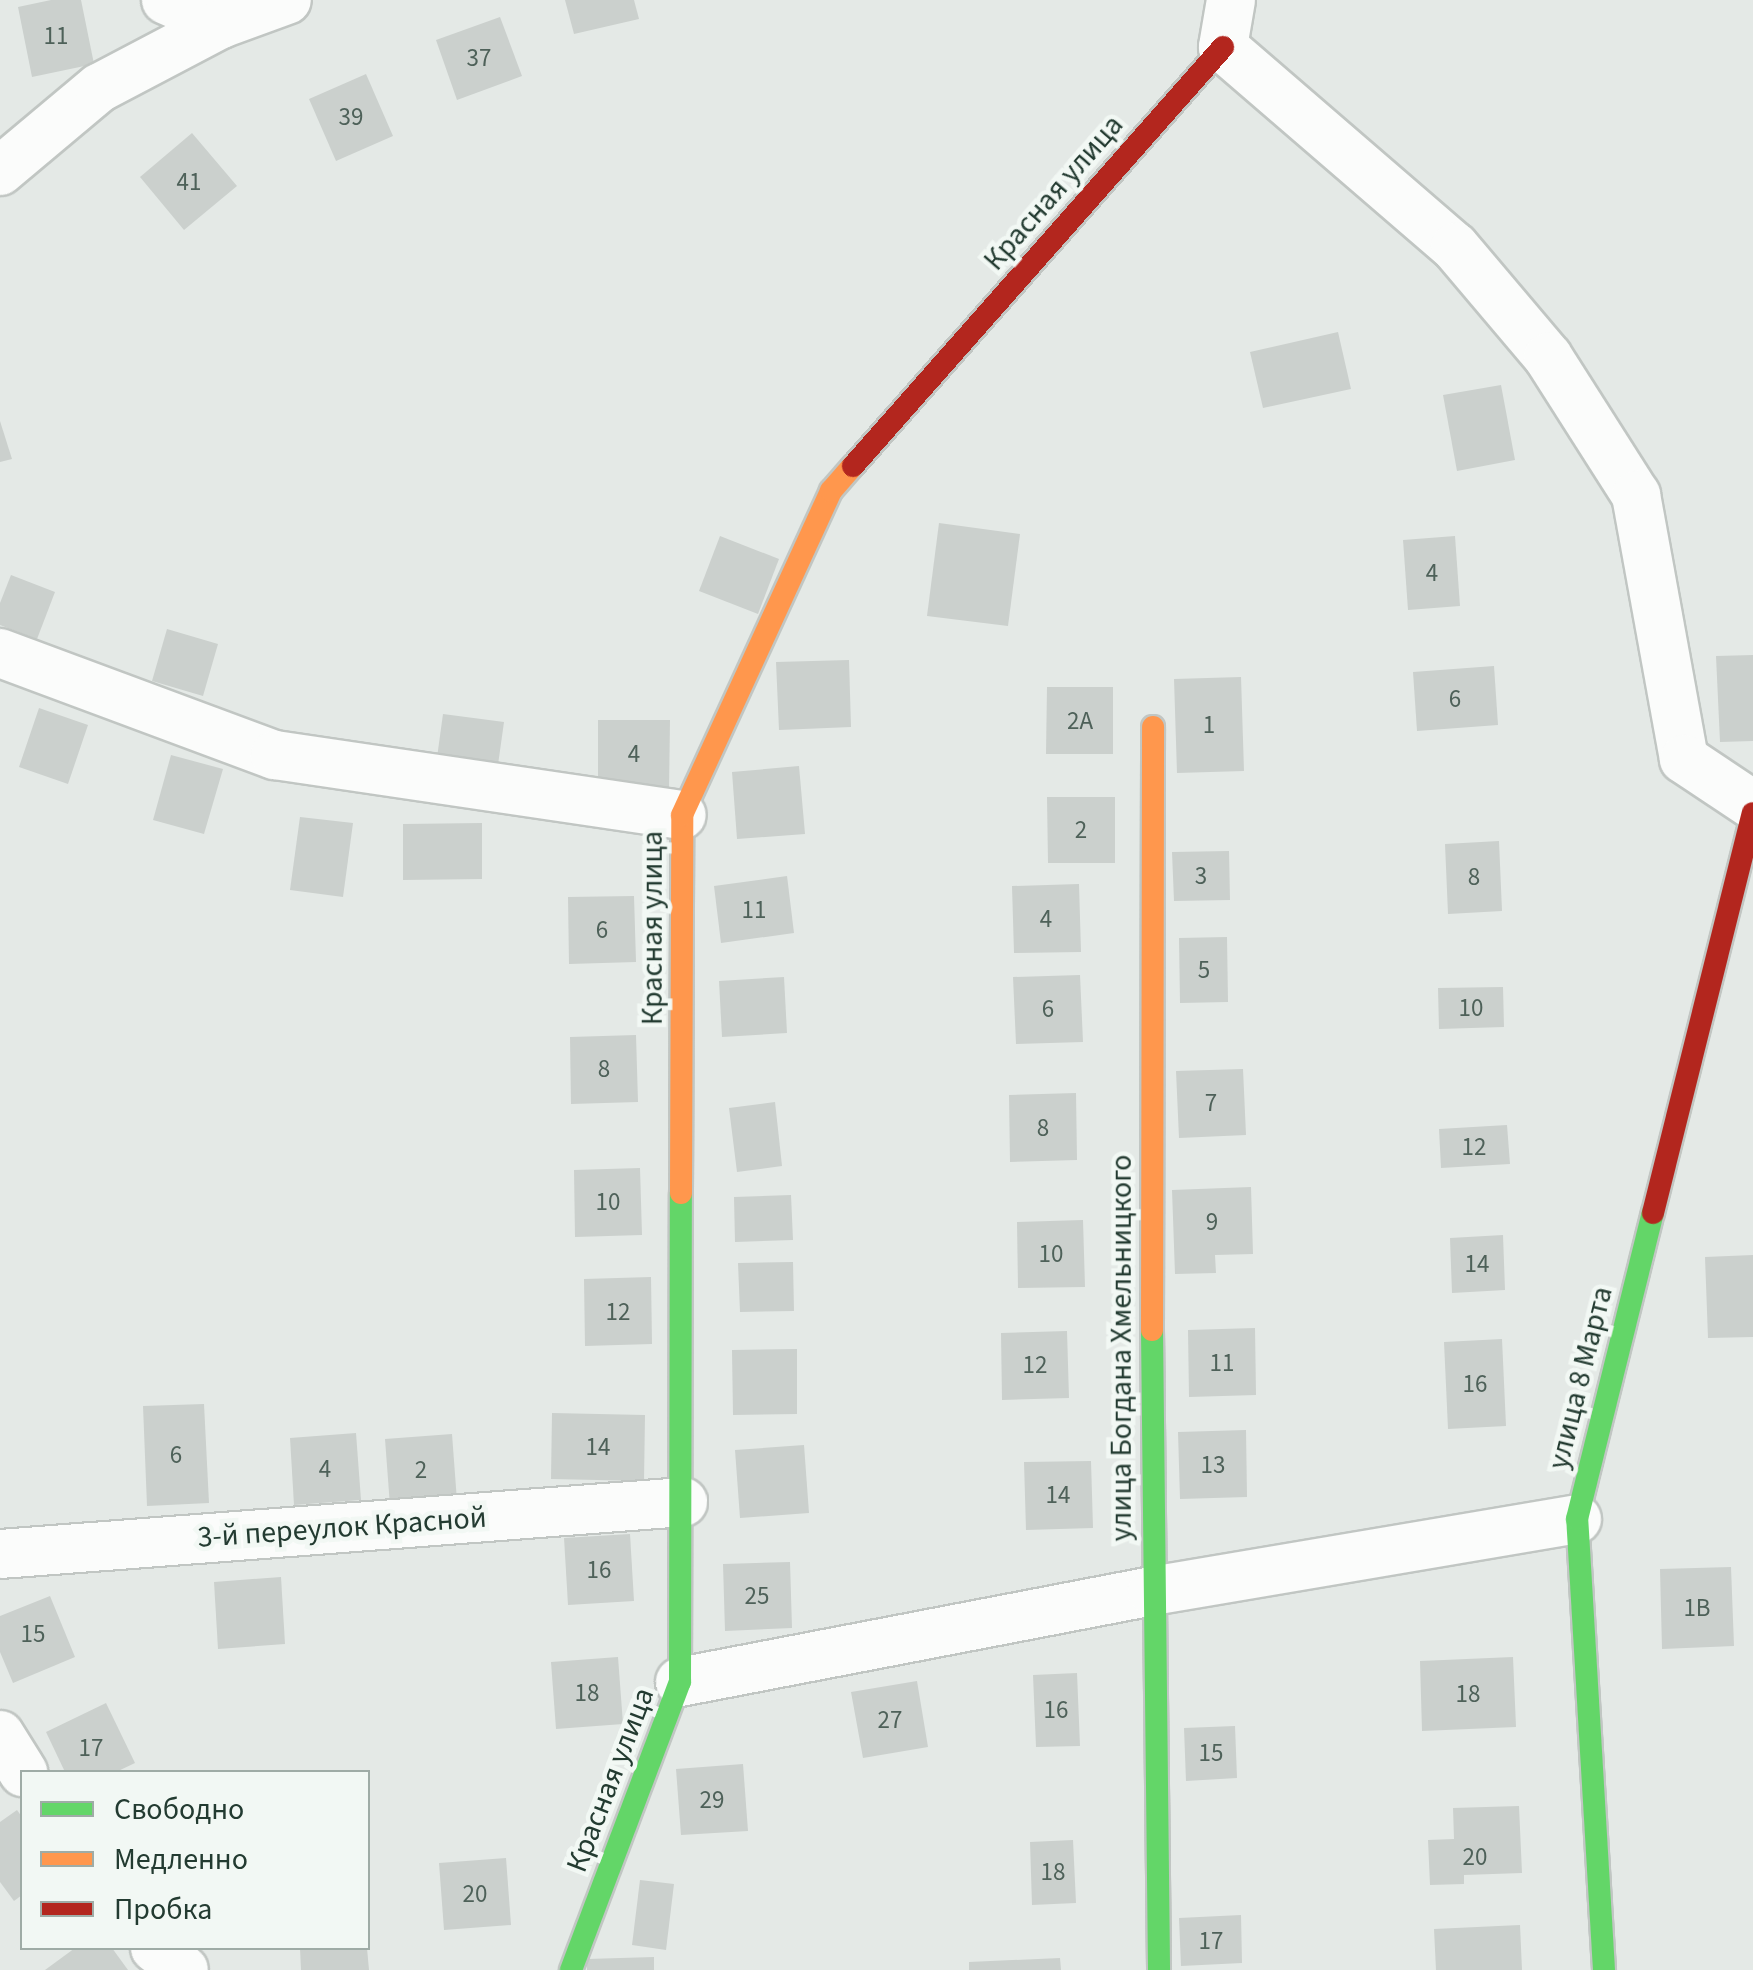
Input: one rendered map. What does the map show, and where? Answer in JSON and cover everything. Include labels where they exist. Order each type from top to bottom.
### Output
[{"type":"street","points":[[166,0],[220,24]]},
{"type":"street","points":[[0,171],[99,88],[220,24],[287,0]]},
{"type":"street","points":[[1230,0],[1222,46],[1455,248],[1548,357],[1636,495],[1684,759],[1753,805]]},
{"type":"street","name":"Красная улица","points":[[572,1970],[680,1682],[684,1502],[682,816],[831,491],[1222,46]]},
{"type":"street","points":[[0,653],[274,755],[682,816]]},
{"type":"street","name":"улица Богдана Хмельницкого","points":[[1153,727],[1152,1591],[1159,1970]]},
{"type":"street","name":"улица 8 Марта","points":[[1604,1970],[1577,1519],[1753,813]]},
{"type":"street","name":"3-й переулок Красной","points":[[0,1554],[684,1502]]},
{"type":"street","points":[[680,1682],[1152,1591],[1577,1519]]},
{"type":"street","points":[[0,1735],[22,1770]]},
{"type":"street","points":[[158,1950],[184,1970]]},
{"type":"building","points":[[51,0],[81,0],[94,64],[32,77],[18,7]]},
{"type":"building","points":[[565,0],[634,0],[639,19],[574,34]]},
{"type":"building","points":[[500,17],[522,76],[457,100],[436,40]]},
{"type":"building","points":[[366,74],[393,136],[336,161],[309,99]]},
{"type":"building","points":[[192,133],[237,186],[184,230],[140,177]]},
{"type":"building","points":[[1338,332],[1351,389],[1263,408],[1250,352]]},
{"type":"building","points":[[1501,385],[1515,460],[1457,471],[1443,395]]},
{"type":"building","points":[[0,421],[12,459],[0,462]]},
{"type":"building","points":[[939,523],[1020,534],[1008,626],[927,616]]},
{"type":"building","points":[[720,536],[779,559],[758,614],[699,591]]},
{"type":"building","points":[[1455,536],[1460,606],[1408,610],[1403,540]]},
{"type":"building","points":[[11,575],[55,592],[37,639],[0,625],[0,603]]},
{"type":"building","points":[[167,629],[218,644],[203,696],[152,681]]},
{"type":"building","points":[[1753,655],[1753,741],[1720,742],[1716,656]]},
{"type":"building","points":[[849,660],[851,727],[779,730],[776,662]]},
{"type":"building","points":[[1494,666],[1498,725],[1417,731],[1413,672]]},
{"type":"building","points":[[1241,677],[1244,771],[1177,773],[1174,679]]},
{"type":"building","points":[[1047,687],[1113,687],[1113,754],[1046,754]]},
{"type":"building","points":[[39,708],[88,725],[68,784],[19,767]]},
{"type":"building","points":[[443,714],[504,722],[497,772],[436,765]]},
{"type":"building","points":[[598,720],[670,720],[669,789],[598,789]]},
{"type":"building","points":[[171,755],[223,769],[204,834],[153,820]]},
{"type":"building","points":[[799,766],[805,834],[737,839],[732,772]]},
{"type":"building","points":[[1047,797],[1115,797],[1115,863],[1048,863]]},
{"type":"building","points":[[300,817],[353,823],[343,897],[290,890]]},
{"type":"building","points":[[482,823],[482,879],[403,880],[403,824]]},
{"type":"building","points":[[1499,841],[1502,911],[1448,914],[1445,844]]},
{"type":"building","points":[[1229,851],[1230,900],[1174,901],[1172,852]]},
{"type":"building","points":[[787,876],[794,933],[721,943],[714,886]]},
{"type":"building","points":[[1079,884],[1081,952],[1014,953],[1012,886]]},
{"type":"building","points":[[634,896],[636,962],[569,964],[568,897]]},
{"type":"building","points":[[1227,937],[1228,1002],[1180,1003],[1179,938]]},
{"type":"building","points":[[1080,975],[1083,1042],[1016,1044],[1013,977]]},
{"type":"building","points":[[784,977],[787,1033],[722,1037],[719,981]]},
{"type":"building","points":[[1503,987],[1504,1027],[1439,1029],[1438,988]]},
{"type":"building","points":[[636,1035],[638,1102],[571,1104],[570,1037]]},
{"type":"building","points":[[1243,1069],[1246,1135],[1179,1138],[1176,1071]]},
{"type":"building","points":[[1076,1093],[1077,1160],[1010,1162],[1009,1095]]},
{"type":"building","points":[[775,1102],[782,1166],[737,1172],[729,1108]]},
{"type":"building","points":[[1507,1125],[1510,1164],[1441,1168],[1439,1129]]},
{"type":"building","points":[[640,1168],[642,1235],[575,1237],[574,1170]]},
{"type":"building","points":[[1251,1187],[1253,1254],[1215,1255],[1216,1273],[1175,1274],[1172,1190]]},
{"type":"building","points":[[791,1195],[793,1240],[735,1242],[734,1197]]},
{"type":"building","points":[[1083,1220],[1085,1287],[1018,1288],[1017,1222]]},
{"type":"building","points":[[1503,1235],[1505,1290],[1452,1293],[1450,1238]]},
{"type":"building","points":[[1753,1255],[1753,1337],[1708,1338],[1705,1257]]},
{"type":"building","points":[[793,1262],[794,1311],[740,1312],[738,1263]]},
{"type":"building","points":[[651,1277],[652,1344],[585,1346],[584,1279]]},
{"type":"building","points":[[1255,1328],[1256,1395],[1189,1397],[1188,1330]]},
{"type":"building","points":[[1067,1331],[1069,1398],[1002,1400],[1001,1333]]},
{"type":"building","points":[[1502,1339],[1506,1426],[1448,1429],[1444,1342]]},
{"type":"building","points":[[797,1349],[797,1414],[733,1415],[732,1350]]},
{"type":"building","points":[[204,1404],[209,1503],[147,1506],[143,1406]]},
{"type":"building","points":[[552,1413],[645,1415],[644,1481],[551,1479]]},
{"type":"building","points":[[1246,1430],[1247,1497],[1180,1499],[1178,1432]]},
{"type":"building","points":[[356,1433],[361,1500],[294,1505],[290,1438]]},
{"type":"building","points":[[452,1434],[457,1501],[390,1506],[385,1439]]},
{"type":"building","points":[[804,1445],[809,1513],[740,1518],[735,1450]]},
{"type":"building","points":[[1091,1461],[1093,1528],[1026,1530],[1024,1462]]},
{"type":"building","points":[[630,1534],[634,1601],[568,1605],[564,1538]]},
{"type":"building","points":[[790,1562],[792,1628],[725,1631],[723,1564]]},
{"type":"building","points":[[1731,1567],[1734,1646],[1662,1649],[1660,1569]]},
{"type":"building","points":[[281,1577],[285,1644],[218,1649],[214,1582]]},
{"type":"building","points":[[50,1596],[75,1657],[13,1683],[0,1652],[0,1616]]},
{"type":"building","points":[[618,1657],[623,1724],[556,1729],[551,1662]]},
{"type":"building","points":[[1513,1657],[1516,1727],[1422,1731],[1420,1661]]},
{"type":"building","points":[[1077,1673],[1080,1746],[1036,1747],[1033,1675]]},
{"type":"building","points":[[917,1681],[928,1747],[863,1758],[851,1692]]},
{"type":"building","points":[[106,1703],[135,1763],[120,1770],[64,1770],[46,1732]]},
{"type":"building","points":[[1235,1726],[1237,1778],[1186,1781],[1184,1728]]},
{"type":"building","points":[[743,1764],[748,1831],[681,1835],[676,1769]]},
{"type":"building","points":[[1519,1806],[1522,1873],[1464,1875],[1464,1884],[1430,1885],[1428,1840],[1454,1839],[1453,1808]]},
{"type":"building","points":[[17,1810],[20,1814],[20,1896],[14,1901],[0,1882],[0,1822]]},
{"type":"building","points":[[1073,1840],[1076,1903],[1032,1905],[1030,1842]]},
{"type":"building","points":[[506,1858],[511,1925],[444,1930],[439,1863]]},
{"type":"building","points":[[640,1880],[674,1884],[666,1950],[632,1945]]},
{"type":"building","points":[[1241,1915],[1242,1963],[1181,1966],[1179,1918]]},
{"type":"building","points":[[1520,1925],[1522,1970],[1436,1970],[1434,1929]]},
{"type":"building","points":[[72,1950],[113,1950],[128,1970],[45,1970]]},
{"type":"building","points":[[300,1950],[367,1950],[369,1970],[301,1970]]},
{"type":"building","points":[[654,1957],[654,1970],[587,1970],[587,1959]]},
{"type":"building","points":[[1060,1958],[1061,1970],[969,1970],[969,1962]]},
{"type":"traffic: fast","points":[[571,1970],[680,1682],[681,1193]]},
{"type":"traffic: fast","points":[[1604,1970],[1577,1519],[1653,1213]]},
{"type":"traffic: fast","points":[[1152,1330],[1159,1970]]},
{"type":"traffic: slow","points":[[681,1193],[682,815],[831,491],[853,466]]},
{"type":"traffic: slow","points":[[1152,1330],[1153,727]]},
{"type":"traffic: jam","points":[[853,466],[1223,47]]},
{"type":"traffic: jam","points":[[1653,1213],[1753,813]]}]
